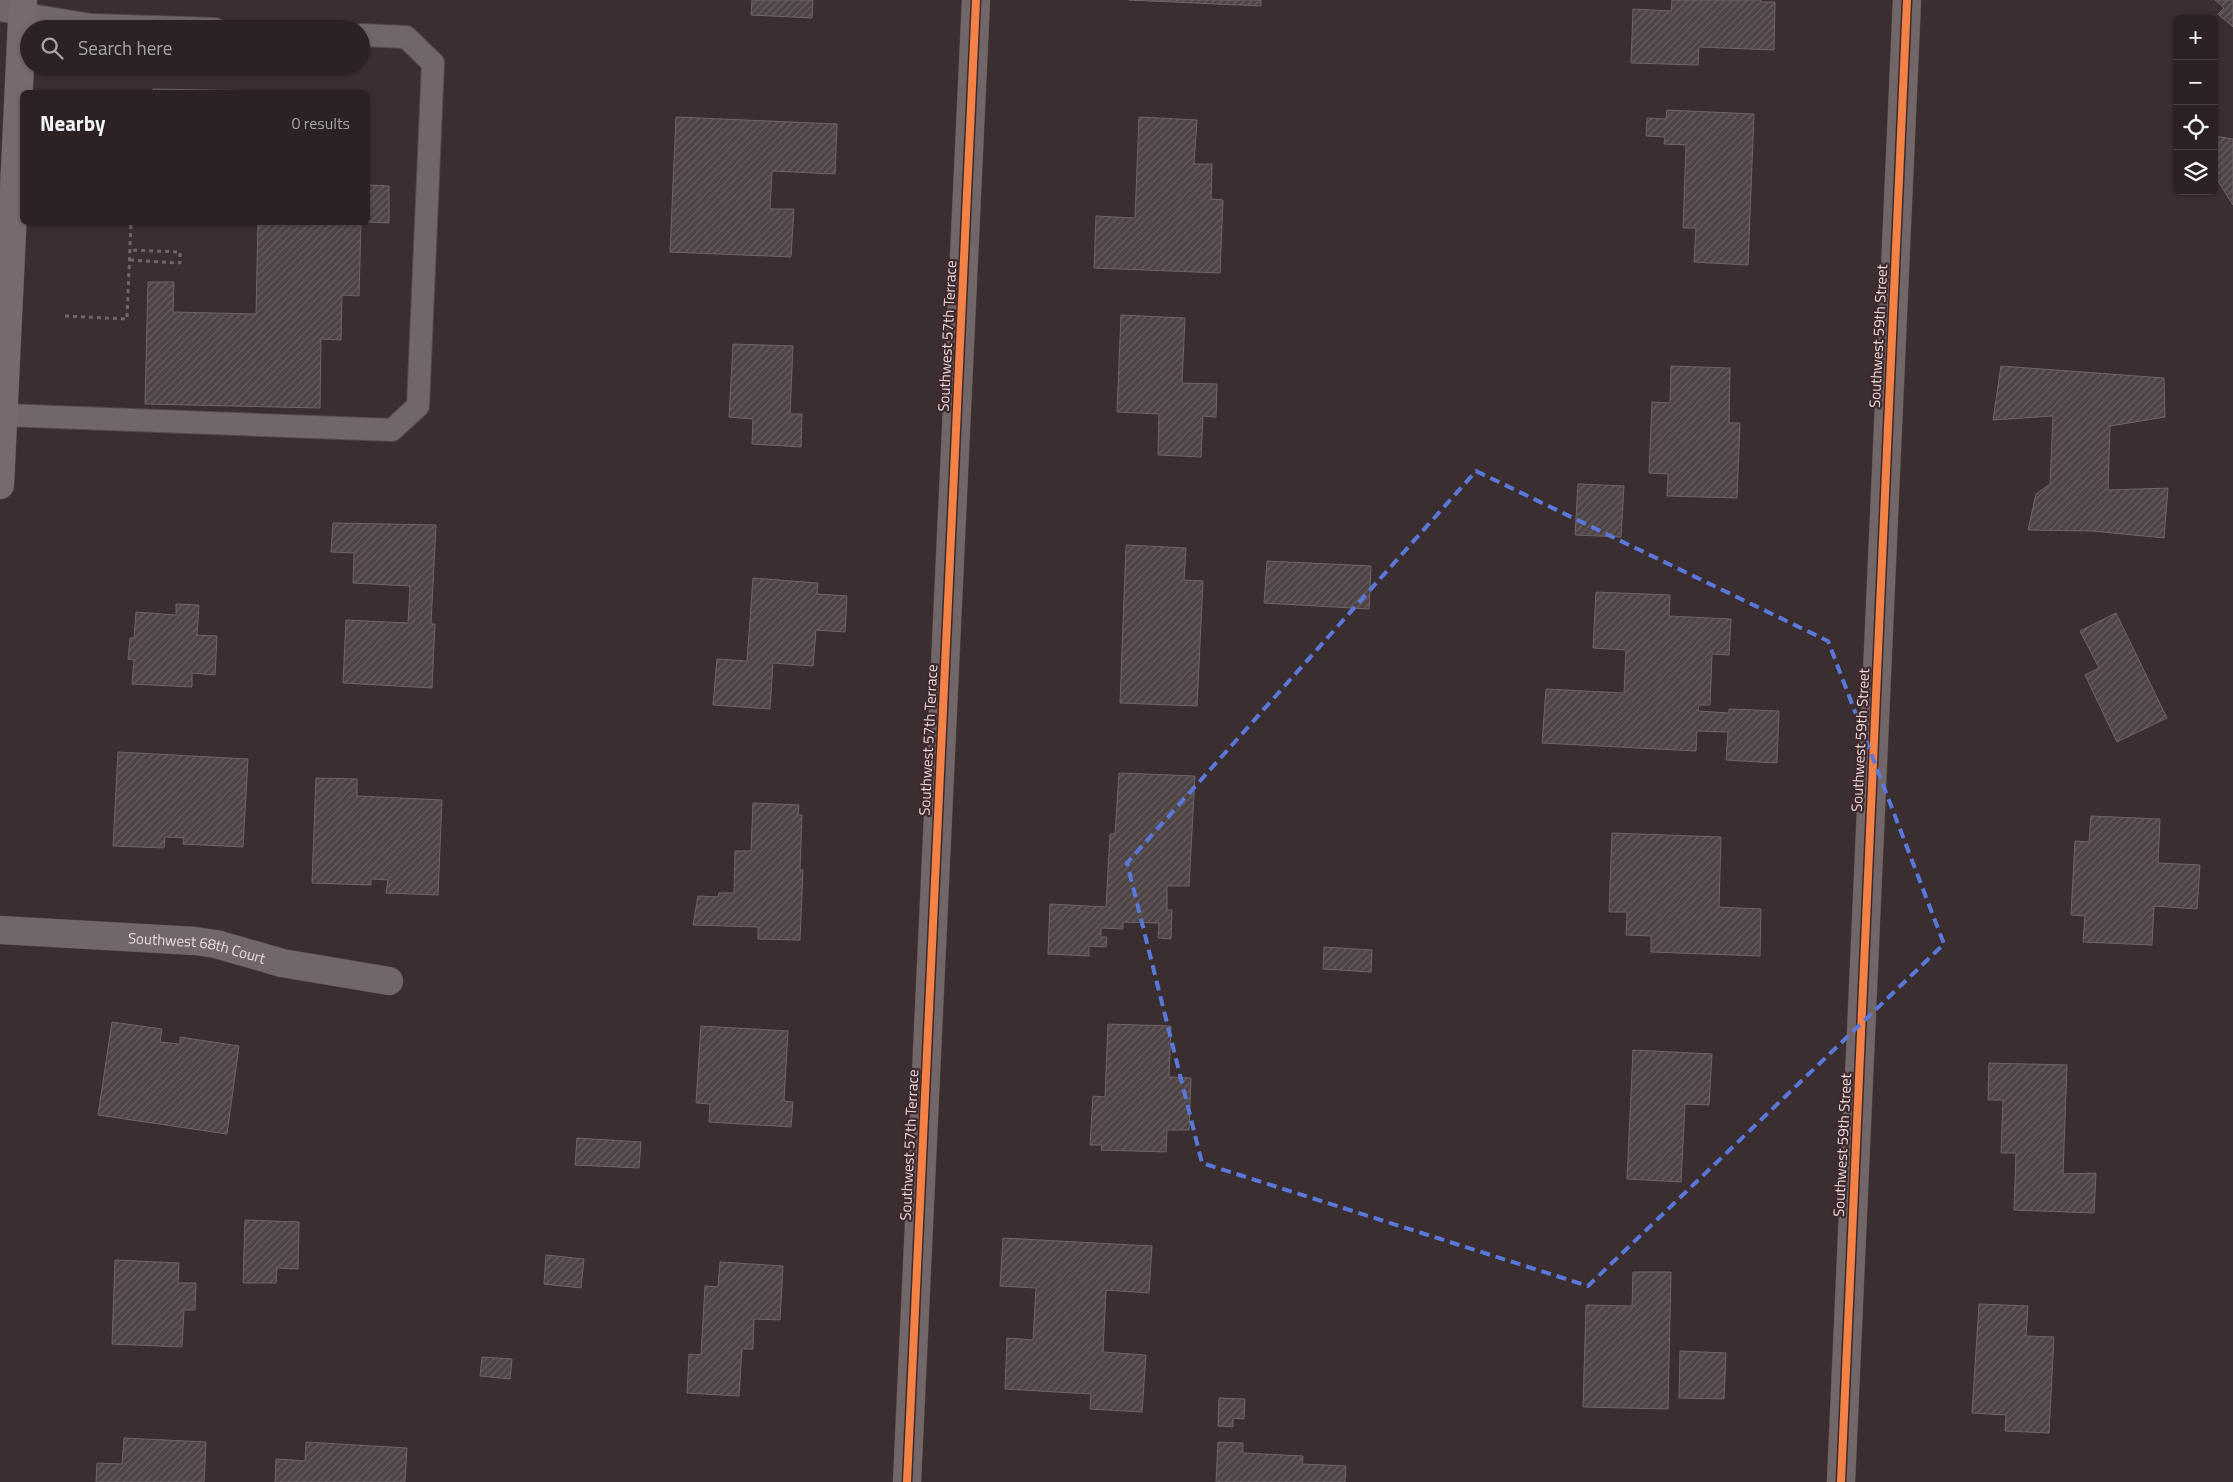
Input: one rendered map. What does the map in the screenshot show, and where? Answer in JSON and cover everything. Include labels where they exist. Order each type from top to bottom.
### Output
[{"type":"main road","points":[[0,473],[4,415],[9,104],[15,8]]},
{"type":"street","name":"Southwest 57th Terrace","points":[[907,1482],[976,0]]},
{"type":"street","name":"Southwest 59th Street","points":[[1841,1482],[1907,0]]},
{"type":"street","name":"Southwest 68th Court","points":[[0,930],[195,941],[216,944],[282,963],[389,981]]},
{"type":"lane","points":[[15,8],[72,20]]},
{"type":"lane","points":[[4,415],[392,430],[418,406],[433,63],[406,37],[370,35]]},
{"type":"path","points":[[65,316],[127,319],[131,225]]},
{"type":"path","points":[[130,250],[180,252],[180,263],[130,260]]},
{"type":"highlighted area","points":[[1476,471],[1828,641],[1944,944],[1588,1286],[1202,1163],[1127,863]]},
{"type":"building","points":[[752,0],[813,0],[812,18],[751,15]]},
{"type":"building","points":[[1129,0],[1261,0],[1261,6]]},
{"type":"building","points":[[1672,0],[1761,0],[1761,2],[1775,2],[1774,50],[1699,47],[1698,65],[1631,63],[1633,9],[1671,11]]},
{"type":"building","points":[[2215,0],[2233,0],[2233,27],[2218,14],[2224,8]]},
{"type":"building","points":[[153,89],[208,90],[153,90]]},
{"type":"building","points":[[1667,110],[1754,114],[1748,265],[1694,262],[1696,228],[1683,228],[1686,145],[1664,144],[1665,137],[1646,136],[1647,118],[1666,119]]},
{"type":"building","points":[[676,117],[837,124],[835,174],[772,171],[770,209],[794,209],[791,257],[670,252]]},
{"type":"building","points":[[1139,117],[1197,120],[1194,164],[1212,164],[1211,199],[1223,200],[1220,273],[1094,268],[1096,216],[1135,218]]},
{"type":"building","points":[[2218,137],[2233,139],[2233,205],[2218,181]]},
{"type":"building","points":[[370,185],[389,186],[389,223],[370,222]]},
{"type":"building","points":[[258,225],[361,225],[359,296],[342,295],[341,340],[321,339],[320,408],[145,404],[148,282],[174,282],[173,312],[256,314]]},
{"type":"building","points":[[1121,315],[1185,318],[1182,383],[1217,384],[1216,417],[1203,416],[1201,457],[1158,455],[1159,414],[1117,412]]},
{"type":"building","points":[[733,344],[793,346],[790,414],[802,414],[801,447],[752,444],[753,419],[729,417]]},
{"type":"building","points":[[1671,366],[1730,368],[1729,423],[1740,423],[1737,498],[1667,496],[1668,474],[1649,473],[1652,402],[1670,403]]},
{"type":"building","points":[[2001,366],[2164,378],[2165,417],[2110,426],[2108,490],[2168,488],[2164,538],[2093,531],[2028,530],[2036,494],[2050,484],[2053,416],[1993,420]]},
{"type":"building","points":[[1578,484],[1624,486],[1621,537],[1575,535]]},
{"type":"building","points":[[333,523],[436,525],[431,624],[435,624],[432,688],[343,683],[346,620],[408,623],[410,586],[353,583],[354,553],[331,552]]},
{"type":"building","points":[[1126,545],[1186,548],[1184,580],[1203,581],[1197,706],[1120,703]]},
{"type":"building","points":[[1267,561],[1371,566],[1369,609],[1264,603]]},
{"type":"building","points":[[753,578],[818,583],[817,594],[847,596],[845,632],[816,630],[813,666],[773,663],[770,709],[713,705],[717,659],[747,661]]},
{"type":"building","points":[[1596,592],[1670,595],[1669,616],[1731,619],[1729,655],[1712,654],[1710,705],[1699,705],[1698,711],[1729,713],[1729,709],[1779,711],[1777,763],[1726,760],[1728,732],[1697,731],[1696,751],[1542,743],[1546,689],[1624,693],[1626,650],[1593,648]]},
{"type":"building","points":[[176,604],[199,605],[197,635],[217,636],[215,675],[192,673],[192,687],[132,684],[134,660],[128,659],[130,638],[134,638],[136,612],[176,615]]},
{"type":"building","points":[[2116,613],[2167,718],[2117,742],[2085,675],[2099,668],[2080,631]]},
{"type":"building","points":[[118,752],[248,759],[243,847],[183,844],[184,838],[165,837],[164,848],[113,846]]},
{"type":"building","points":[[1119,773],[1195,776],[1189,886],[1167,886],[1167,910],[1172,910],[1171,939],[1158,938],[1159,923],[1123,922],[1123,929],[1101,928],[1101,937],[1107,937],[1106,947],[1089,946],[1089,956],[1048,954],[1050,904],[1106,907],[1110,834],[1115,834]]},
{"type":"building","points":[[316,778],[357,779],[357,796],[442,800],[438,895],[386,893],[388,880],[371,879],[371,885],[312,883]]},
{"type":"building","points":[[753,803],[799,805],[798,815],[802,815],[800,870],[803,870],[800,940],[758,939],[758,927],[693,925],[698,896],[718,897],[719,893],[734,893],[735,851],[751,851]]},
{"type":"building","points":[[2091,816],[2160,819],[2158,863],[2200,865],[2197,909],[2154,906],[2152,945],[2083,942],[2085,916],[2071,915],[2075,841],[2089,842]]},
{"type":"building","points":[[1612,833],[1721,837],[1719,907],[1761,909],[1760,956],[1651,952],[1651,936],[1626,935],[1627,912],[1609,912]]},
{"type":"building","points":[[1324,947],[1372,950],[1371,972],[1323,969]]},
{"type":"building","points":[[112,1022],[162,1029],[160,1042],[180,1044],[180,1037],[239,1046],[227,1134],[98,1115]]},
{"type":"building","points":[[1108,1024],[1171,1026],[1169,1077],[1191,1078],[1189,1130],[1167,1130],[1166,1152],[1101,1150],[1102,1145],[1090,1145],[1093,1096],[1105,1097]]},
{"type":"building","points":[[701,1026],[788,1031],[784,1101],[793,1102],[791,1127],[709,1122],[710,1104],[696,1103]]},
{"type":"building","points":[[1633,1050],[1712,1054],[1709,1105],[1685,1104],[1681,1182],[1627,1179]]},
{"type":"building","points":[[1989,1063],[2067,1065],[2063,1174],[2096,1173],[2094,1213],[2014,1210],[2016,1153],[2001,1153],[2003,1100],[1988,1100]]},
{"type":"building","points":[[577,1138],[641,1142],[639,1168],[575,1165]]},
{"type":"building","points":[[245,1220],[299,1222],[298,1269],[277,1268],[276,1283],[243,1283]]},
{"type":"building","points":[[1003,1238],[1152,1246],[1149,1293],[1106,1290],[1103,1352],[1146,1355],[1142,1412],[1090,1409],[1091,1394],[1005,1389],[1007,1338],[1033,1340],[1036,1288],[1000,1286]]},
{"type":"building","points":[[546,1255],[584,1259],[581,1288],[544,1284]]},
{"type":"building","points":[[115,1260],[179,1263],[178,1283],[196,1283],[195,1310],[184,1310],[182,1347],[112,1344]]},
{"type":"building","points":[[720,1262],[783,1266],[780,1320],[754,1319],[753,1349],[742,1349],[739,1396],[687,1393],[689,1354],[701,1355],[705,1286],[718,1287]]},
{"type":"building","points":[[1633,1272],[1671,1272],[1668,1409],[1583,1407],[1586,1305],[1632,1306]]},
{"type":"building","points":[[1979,1304],[2028,1306],[2026,1336],[2054,1337],[2049,1433],[2005,1431],[2006,1415],[1972,1413]]},
{"type":"building","points":[[1680,1351],[1726,1353],[1724,1399],[1679,1398]]},
{"type":"building","points":[[482,1357],[512,1359],[510,1379],[480,1376]]},
{"type":"building","points":[[1219,1398],[1245,1399],[1244,1419],[1233,1418],[1233,1427],[1218,1426]]},
{"type":"building","points":[[124,1438],[206,1442],[204,1482],[96,1482],[97,1463],[122,1464]]},
{"type":"building","points":[[306,1442],[407,1448],[405,1482],[275,1482],[276,1459],[305,1461]]},
{"type":"building","points":[[1218,1442],[1243,1443],[1243,1453],[1303,1456],[1302,1464],[1346,1466],[1345,1482],[1216,1482]]},
{"type":"cycle path","points":[[907,1482],[976,0]]},
{"type":"cycle path","points":[[1841,1482],[1907,0]]}]
